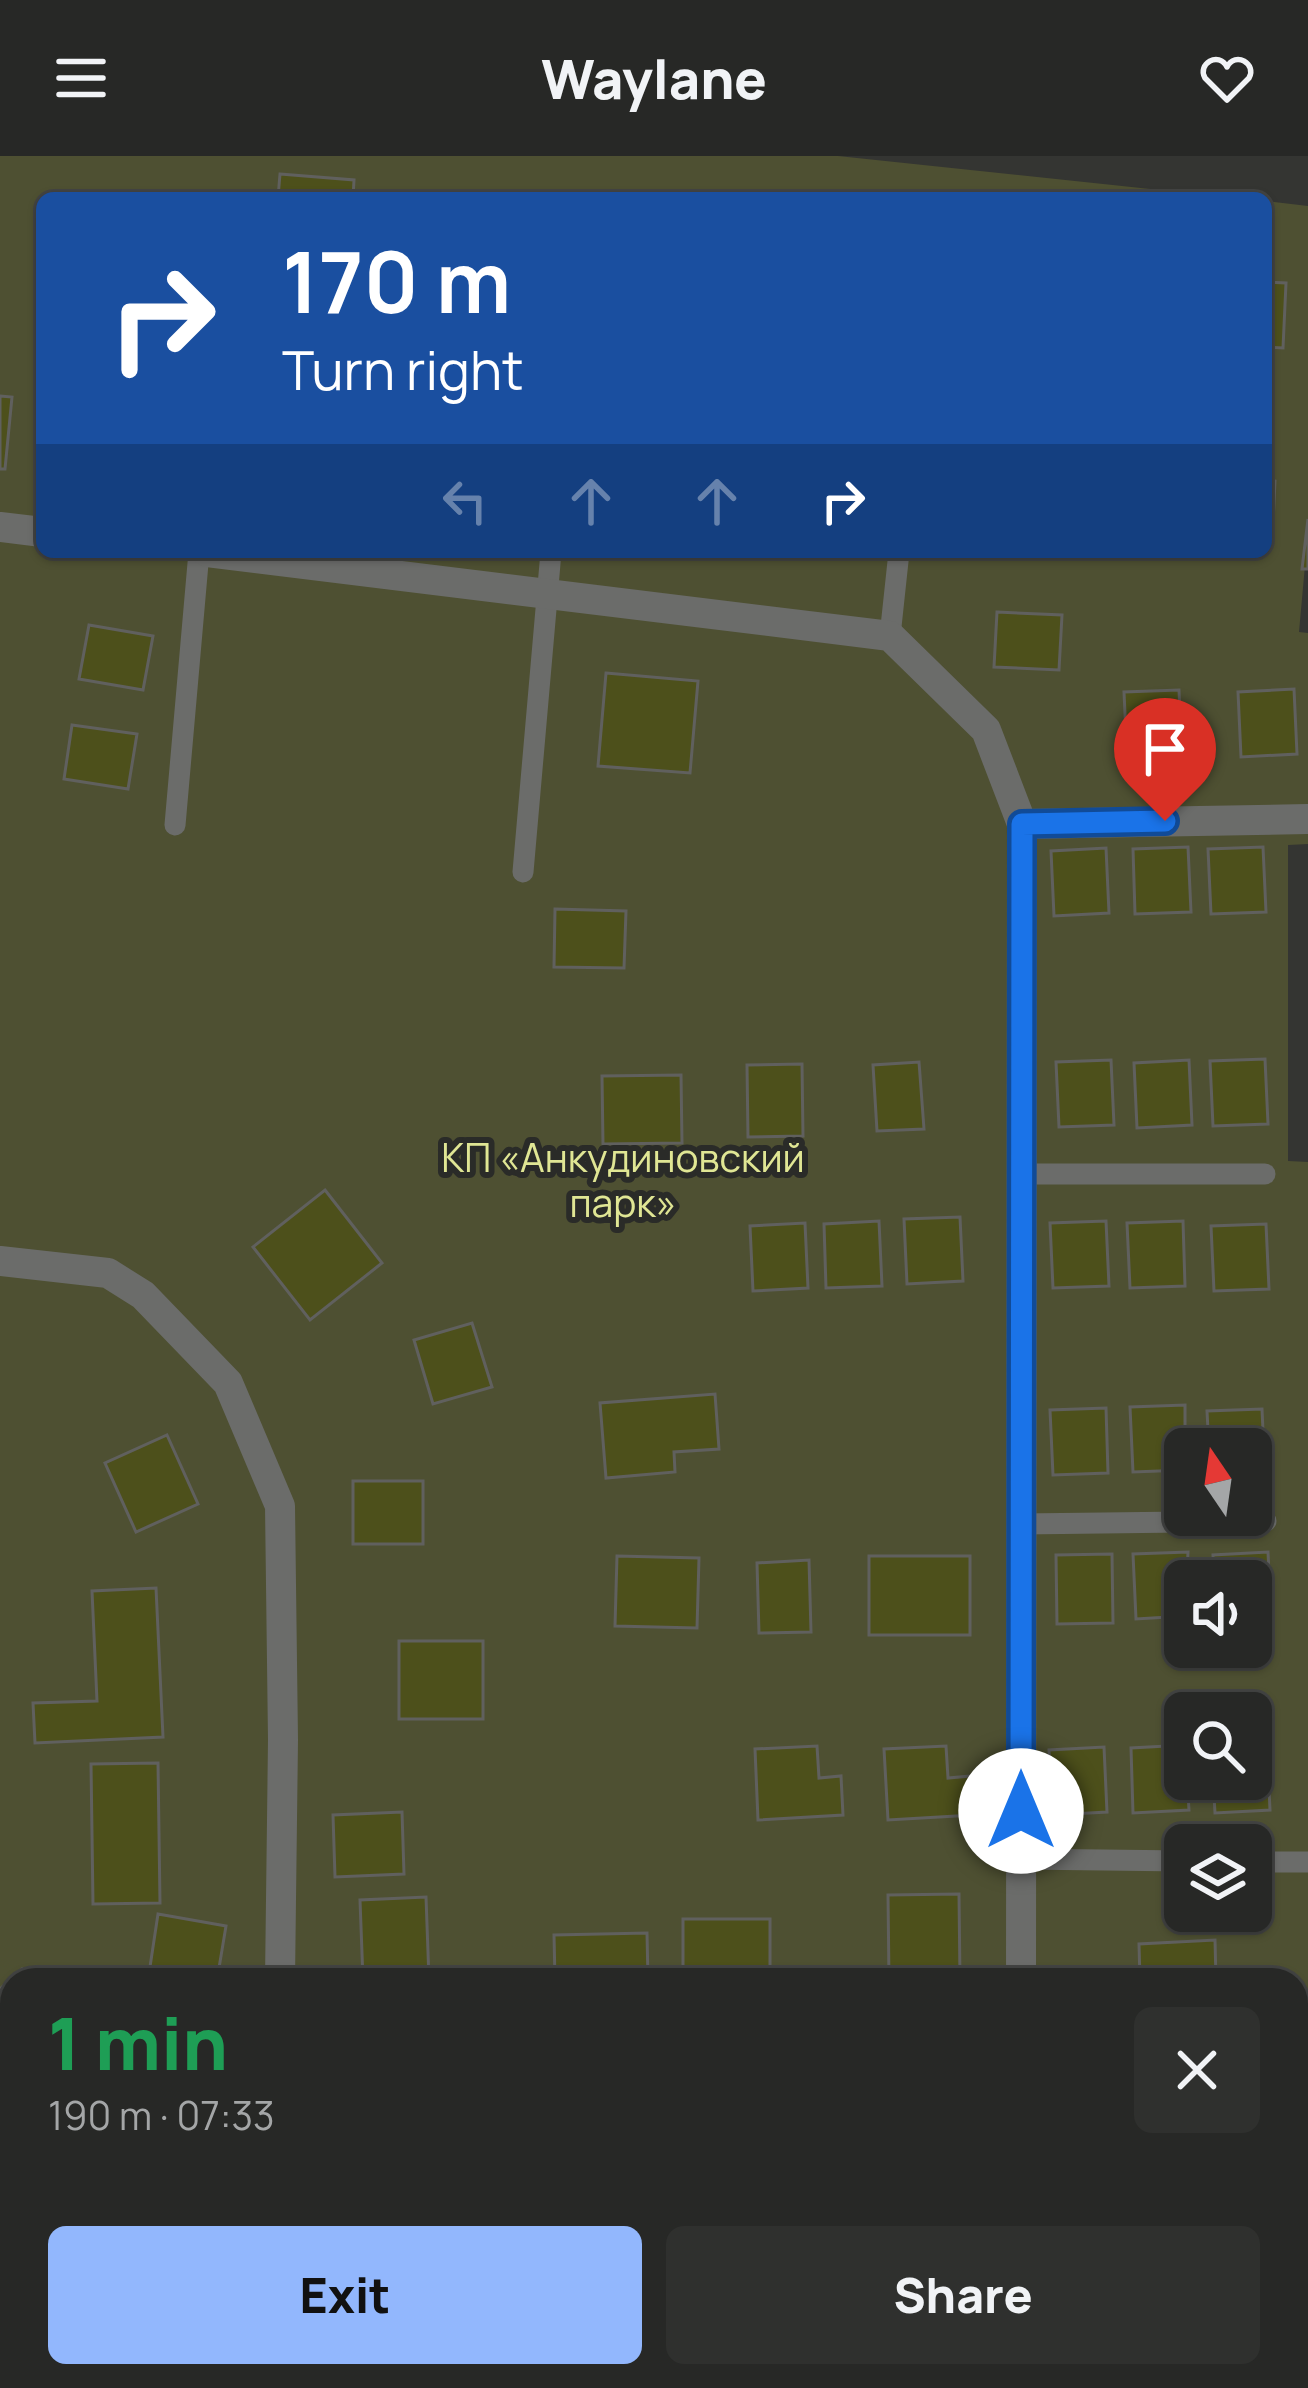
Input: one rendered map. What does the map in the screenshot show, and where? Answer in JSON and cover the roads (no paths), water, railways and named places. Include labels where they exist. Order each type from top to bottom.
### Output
[{"type":"street","points":[[0,526],[36,531]]},
{"type":"street","points":[[253,558],[890,635],[986,730],[1022,824],[1021,1968]]},
{"type":"street","points":[[1022,824],[1308,819]]},
{"type":"street","points":[[0,1261],[108,1273],[143,1294],[228,1383],[280,1505],[280,1968]]},
{"type":"lane","points":[[175,825],[202,558]]},
{"type":"lane","points":[[523,872],[550,558]]},
{"type":"lane","points":[[890,635],[898,558]]},
{"type":"lane","points":[[1022,1174],[1265,1174]]},
{"type":"lane","points":[[1021,1524],[1164,1523]]},
{"type":"lane","points":[[1021,1859],[1164,1861]]},
{"type":"lane","points":[[1272,1862],[1308,1862]]},
{"type":"park label","name":"КП «Анкудиновский парк»","points":[[623,1180]]}]
